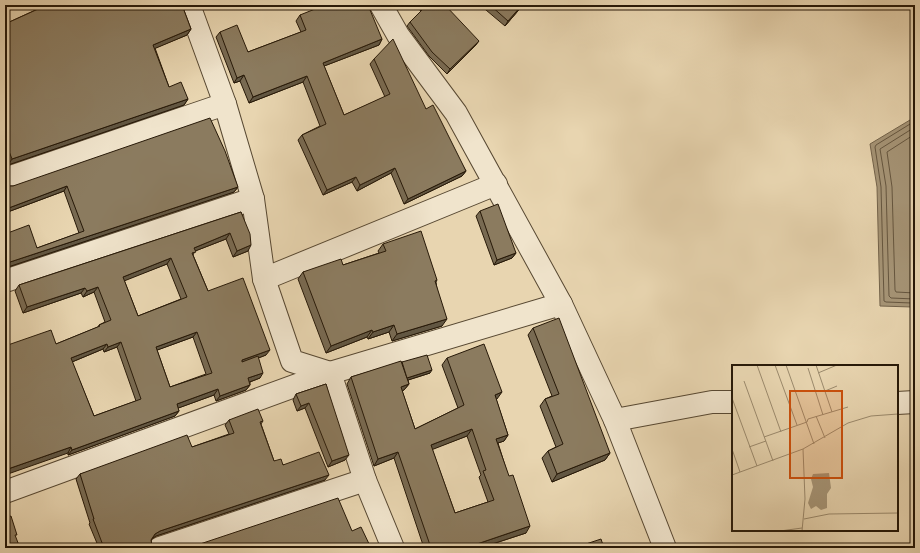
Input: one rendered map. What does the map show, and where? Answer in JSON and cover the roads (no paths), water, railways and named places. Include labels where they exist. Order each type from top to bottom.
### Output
[{"type":"street","points":[[189,5],[225,104],[253,199],[264,279],[292,361],[330,373]]},
{"type":"street","points":[[381,5],[398,35],[456,113],[561,304],[615,420],[665,548]]},
{"type":"street","points":[[5,179],[225,104]]},
{"type":"street","points":[[264,279],[496,184]]},
{"type":"street","points":[[5,281],[253,199]]},
{"type":"street","points":[[5,492],[330,373],[561,304]]},
{"type":"street","points":[[330,373],[365,480],[393,548]]},
{"type":"street","points":[[615,420],[712,402],[732,402]]},
{"type":"street","points":[[898,403],[915,402]]},
{"type":"street","points":[[160,548],[365,480]]},
{"type":"water","points":[[915,117],[915,312],[912,307],[880,306],[877,187],[870,144]]}]
